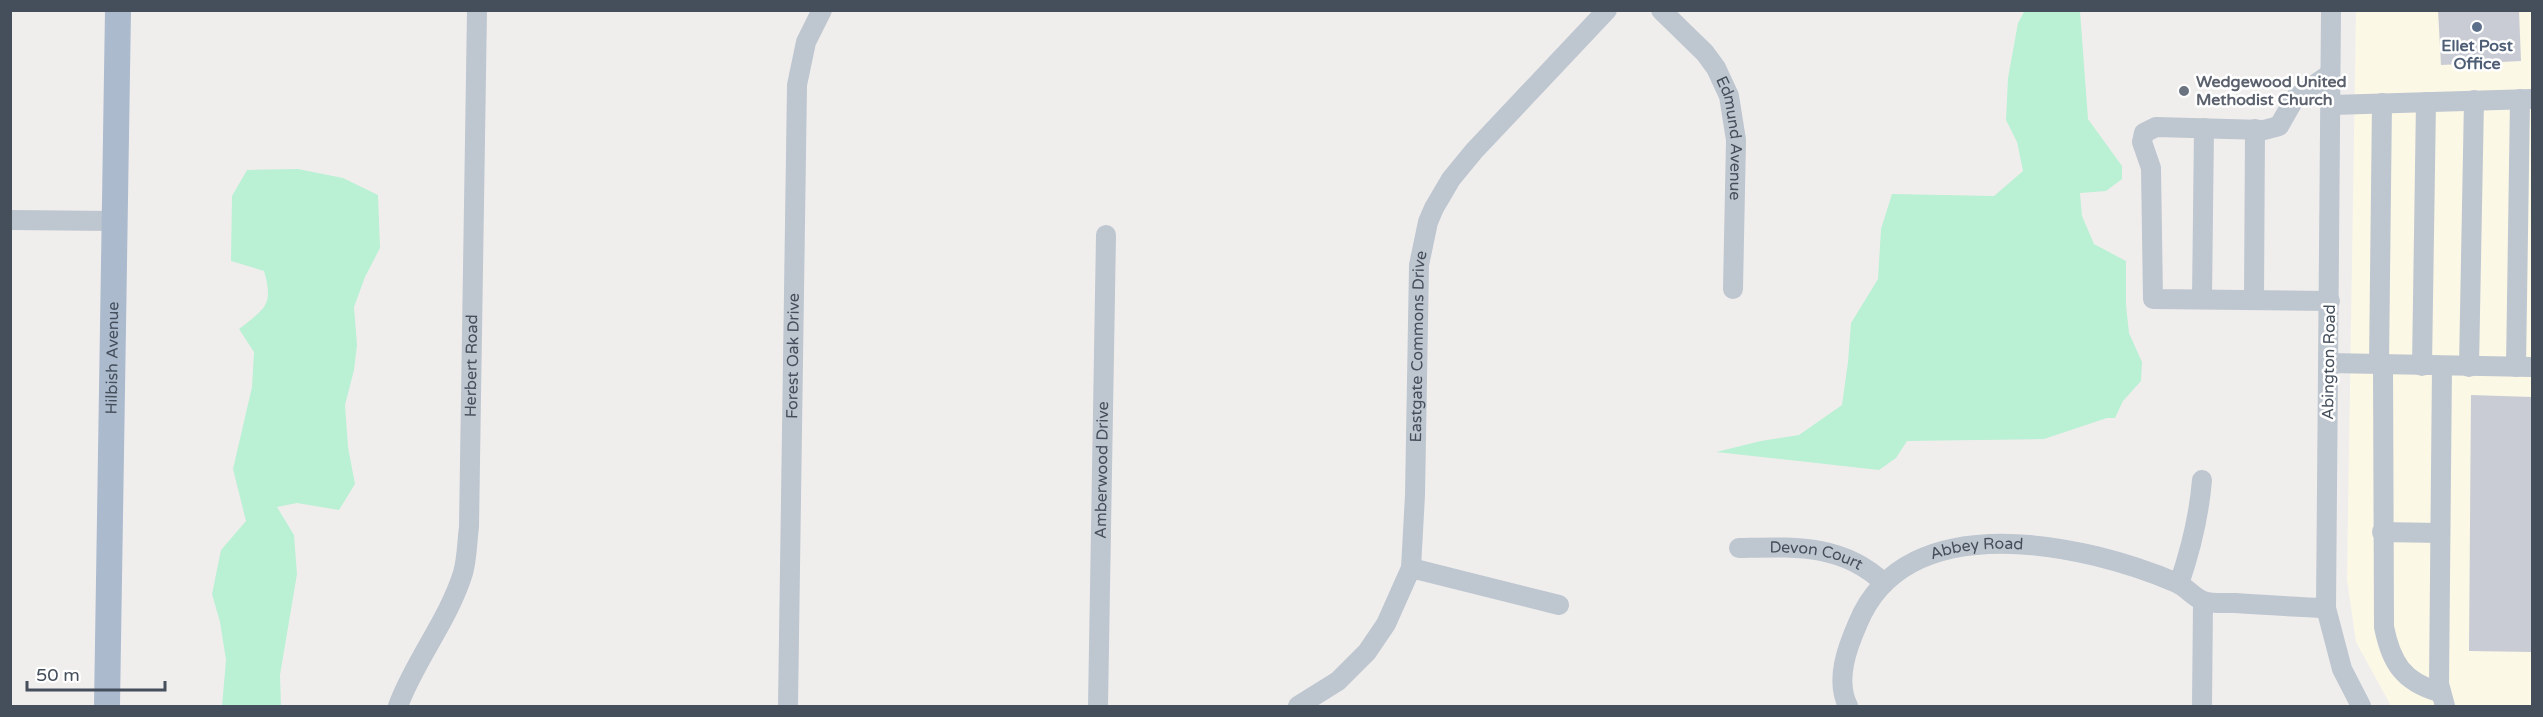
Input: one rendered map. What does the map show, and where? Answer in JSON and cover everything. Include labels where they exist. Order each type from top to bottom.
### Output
[{"type":"main road","name":"Hilbish Avenue","points":[[107,706],[118,10]]},
{"type":"street","name":"Herbert Road","points":[[398,706],[453,598],[464,571],[468,538],[477,10]]},
{"type":"street","name":"Forest Oak Drive","points":[[788,706],[797,85],[806,42],[822,10]]},
{"type":"street","name":"Eastgate Commons Drive","points":[[1298,706],[1338,681],[1366,652],[1386,624],[1411,568],[1419,265],[1428,222],[1451,180],[1468,158],[1607,10]]},
{"type":"street","name":"Edmund Avenue","points":[[1661,10],[1706,53],[1716,68],[1731,104],[1736,140],[1733,289]]},
{"type":"street","name":"Abington Road","points":[[2331,10],[2326,608],[2342,669],[2361,706]]},
{"type":"street","points":[[2330,74],[2295,98],[2279,126],[2255,129],[2156,128],[2144,133],[2142,142],[2151,168],[2153,299],[2330,301]]},
{"type":"street","points":[[2329,363],[2524,367],[2526,99],[2332,105]]},
{"type":"street","points":[[2469,367],[2474,100]]},
{"type":"street","points":[[2422,366],[2426,102]]},
{"type":"street","points":[[2382,104],[2382,610],[2394,662],[2409,678],[2442,699]]},
{"type":"street","points":[[2202,299],[2204,128]]},
{"type":"street","points":[[2254,300],[2255,129]]},
{"type":"street","points":[[10,220],[114,221]]},
{"type":"street","name":"Amberwood Drive","points":[[1098,706],[1106,235]]},
{"type":"street","points":[[2442,366],[2439,533],[2442,699]]},
{"type":"street","points":[[2179,584],[2193,545],[2199,516],[2202,480]]},
{"type":"street","points":[[2382,532],[2439,533]]},
{"type":"street","name":"Abbey Road","points":[[1848,706],[1843,687],[1843,673],[1849,644],[1865,608],[1884,583],[1910,563],[1930,554],[1975,546],[2018,544],[2061,548],[2104,557],[2179,584],[2203,601]]},
{"type":"street","name":"Devon Court","points":[[1739,548],[1794,547],[1818,550],[1861,564],[1884,583]]},
{"type":"street","points":[[1411,568],[1559,605]]},
{"type":"street","points":[[2202,706],[2203,601],[2326,608]]},
{"type":"shaded area","points":[[2356,11],[2532,11],[2532,706],[2391,706],[2356,642],[2347,579]]},
{"type":"green space","points":[[2025,10],[2080,11],[2088,119],[2122,166],[2122,179],[2106,191],[2080,193],[2082,216],[2094,244],[2126,261],[2126,305],[2129,333],[2142,362],[2141,381],[2123,401],[2115,418],[2107,418],[2044,439],[1907,441],[1896,458],[1879,470],[1716,452],[1799,435],[1842,405],[1851,323],[1878,279],[1881,229],[1892,194],[1994,196],[2023,171],[2017,142],[2006,120],[2008,78],[2018,23]]},
{"type":"green space","points":[[298,169],[343,178],[378,195],[380,248],[365,277],[354,307],[357,345],[354,370],[345,405],[348,447],[355,484],[339,510],[297,503],[277,507],[294,535],[297,574],[280,675],[281,706],[222,706],[226,660],[220,622],[212,594],[221,550],[246,521],[233,469],[252,387],[254,352],[239,329],[261,311],[268,292],[264,271],[231,261],[232,196],[247,170]]},
{"type":"building","points":[[2438,10],[2519,10],[2521,61],[2441,65]]},
{"type":"building","points":[[2471,395],[2532,397],[2532,652],[2469,651]]},
{"type":"place","name":"Ellet Post Office","points":[[2477,27]]},
{"type":"place","name":"Wedgewood United Methodist Church","points":[[2184,91]]}]
